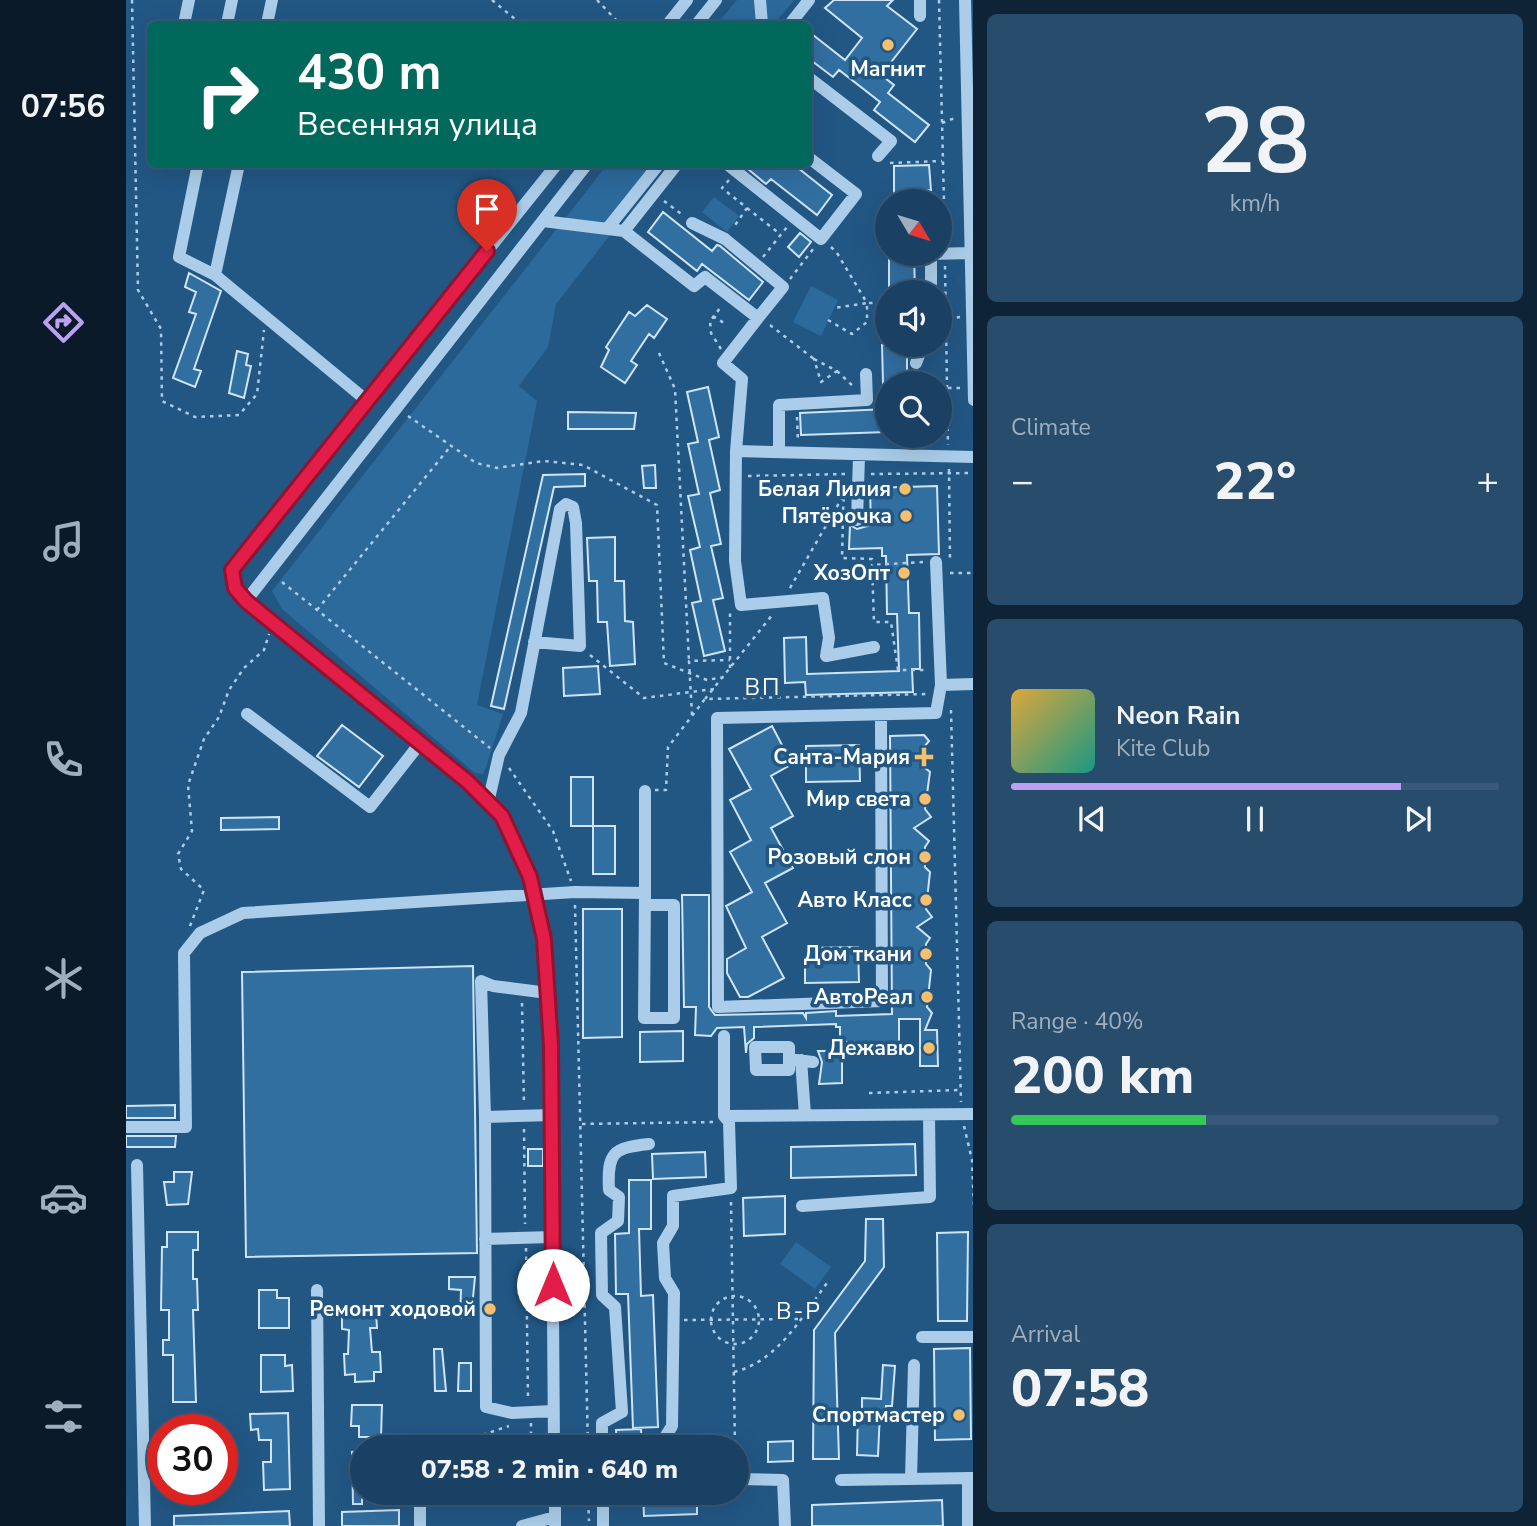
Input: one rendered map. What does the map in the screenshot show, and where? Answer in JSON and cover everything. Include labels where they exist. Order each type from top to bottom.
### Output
[{"type":"street","points":[[185,21],[189,0]]},
{"type":"street","points":[[228,21],[232,0]]},
{"type":"street","points":[[268,21],[272,0]]},
{"type":"street","points":[[670,21],[687,0]]},
{"type":"street","points":[[699,21],[716,0]]},
{"type":"street","points":[[760,0],[762,21]]},
{"type":"street","points":[[792,21],[809,0]]},
{"type":"street","points":[[920,0],[920,16]]},
{"type":"street","points":[[965,0],[973,358]]},
{"type":"street","points":[[812,81],[891,141],[878,156]]},
{"type":"street","points":[[731,168],[821,239],[856,194],[812,161]]},
{"type":"street","points":[[187,168],[191,198]]},
{"type":"street","points":[[197,168],[179,257],[215,275],[366,400]]},
{"type":"street","points":[[215,275],[238,168]]},
{"type":"street","points":[[554,1435],[552,1115],[548,993],[544,939],[530,877],[502,816],[421,742],[246,601],[235,588],[232,570],[555,168]]},
{"type":"street","points":[[564,168],[577,177]]},
{"type":"street","points":[[246,601],[584,168]]},
{"type":"street","points":[[607,229],[656,168]]},
{"type":"street","points":[[624,231],[674,168]]},
{"type":"street","points":[[543,221],[624,231],[694,286],[705,277],[760,316]]},
{"type":"street","points":[[692,223],[725,239],[783,287],[723,363],[742,379],[736,451],[735,561],[741,605],[822,598],[829,638],[826,656],[874,647]]},
{"type":"street","points":[[952,253],[970,253]]},
{"type":"street","points":[[916,363],[918,357]]},
{"type":"street","points":[[779,452],[779,405],[867,400],[866,374]]},
{"type":"street","points":[[736,451],[973,457]]},
{"type":"street","points":[[857,520],[859,456]]},
{"type":"street","points":[[488,803],[499,755],[521,713],[534,642],[560,509],[566,503],[573,507],[576,523],[580,646],[534,642]]},
{"type":"street","points":[[881,715],[882,1000],[718,1007],[717,718],[936,713],[941,671],[936,562]]},
{"type":"street","points":[[941,685],[973,684]]},
{"type":"street","points":[[247,714],[370,807],[421,742]]},
{"type":"street","points":[[126,1127],[186,1127],[184,953],[200,933],[243,913],[575,892],[645,899],[674,905],[674,1018],[644,1018],[645,899],[645,791]]},
{"type":"street","points":[[548,993],[481,981],[485,1117],[486,1407],[530,1417],[554,1411]]},
{"type":"street","points":[[666,1435],[672,1426],[674,1293],[665,1278],[663,1244],[673,1226],[673,1196],[731,1188],[724,1036]]},
{"type":"street","points":[[801,1060],[805,1115]]},
{"type":"street","points":[[727,1119],[805,1115],[973,1114]]},
{"type":"street","points":[[485,1117],[552,1115]]},
{"type":"street","points":[[802,1206],[930,1197],[929,1115]]},
{"type":"street","points":[[602,1435],[602,1423],[622,1412],[615,1307],[602,1295],[601,1233],[618,1221],[619,1197],[609,1190],[608,1171],[612,1154],[623,1147],[649,1144]]},
{"type":"street","points":[[136,1165],[145,1526]]},
{"type":"street","points":[[485,1239],[552,1237]]},
{"type":"street","points":[[317,1290],[319,1526]]},
{"type":"street","points":[[922,1337],[973,1337]]},
{"type":"street","points":[[911,1479],[915,1365]]},
{"type":"street","points":[[841,1480],[971,1478],[968,1526]]},
{"type":"street","points":[[749,1479],[783,1480],[785,1526]]},
{"type":"street","points":[[419,1505],[420,1526]]},
{"type":"street","points":[[603,1505],[603,1526]]},
{"type":"street","points":[[522,1526],[555,1522]]},
{"type":"path","points":[[492,0],[517,21]]},
{"type":"path","points":[[597,0],[617,21]]},
{"type":"path","points":[[878,156],[886,163],[943,161]]},
{"type":"path","points":[[731,168],[722,188],[781,235]]},
{"type":"path","points":[[654,193],[692,223]]},
{"type":"path","points":[[725,239],[747,208]]},
{"type":"path","points":[[756,265],[794,219]]},
{"type":"path","points":[[783,287],[821,239],[837,253],[867,303],[867,322],[852,334],[828,320]]},
{"type":"path","points":[[728,356],[711,333],[710,320],[729,296]]},
{"type":"path","points":[[834,308],[875,303]]},
{"type":"path","points":[[713,316],[727,326]]},
{"type":"path","points":[[760,316],[787,340],[837,371],[867,400]]},
{"type":"path","points":[[952,319],[972,317]]},
{"type":"path","points":[[660,353],[674,389],[692,716]]},
{"type":"path","points":[[814,359],[821,382],[837,371]]},
{"type":"path","points":[[796,404],[798,452]]},
{"type":"path","points":[[317,610],[450,447]]},
{"type":"path","points":[[736,477],[973,473]]},
{"type":"path","points":[[705,699],[783,602],[857,474]]},
{"type":"path","points":[[844,494],[842,558],[872,559],[874,622],[891,622],[898,670],[941,671]]},
{"type":"path","points":[[872,565],[936,562]]},
{"type":"path","points":[[950,573],[973,573]]},
{"type":"path","points":[[282,582],[499,755],[553,831],[575,892],[588,1435]]},
{"type":"path","points":[[188,930],[204,890],[181,869],[178,854],[192,831],[188,785],[204,740],[219,717],[229,690],[244,668],[264,650],[272,622]]},
{"type":"path","points":[[580,646],[602,667],[644,698],[714,689]]},
{"type":"path","points":[[689,661],[730,660]]},
{"type":"path","points":[[522,990],[531,1435]]},
{"type":"path","points":[[869,1093],[961,1090]]},
{"type":"path","points":[[582,1124],[727,1119]]},
{"type":"path","points":[[731,1188],[735,1435]]},
{"type":"path","points":[[734,1371],[763,1361],[827,1283]]},
{"type":"path","points":[[725,1296],[733,1296],[749,1300],[757,1308],[760,1320],[747,1340],[733,1344],[714,1332],[712,1320],[712,1312],[718,1303],[725,1296]]},
{"type":"path","points":[[674,1320],[800,1319]]},
{"type":"path","points":[[480,1435],[530,1417],[554,1425]]},
{"type":"path","points":[[589,1505],[589,1526]]},
{"type":"shaded area","points":[[737,0],[794,0],[776,21],[720,21]]},
{"type":"shaded area","points":[[605,168],[663,168],[556,304],[548,347],[519,386],[537,401],[477,705],[503,714],[483,774],[475,773],[282,609],[272,591]]},
{"type":"shaded area","points":[[714,197],[739,216],[727,232],[702,212]]},
{"type":"shaded area","points":[[811,286],[838,300],[821,336],[793,322]]},
{"type":"shaded area","points":[[796,1242],[831,1267],[815,1289],[780,1264]]},
{"type":"building","points":[[834,0],[893,0],[887,6],[917,29],[881,75],[894,85],[888,93],[929,125],[915,142],[874,110],[880,102],[839,70],[833,77],[812,61],[812,34],[845,60],[862,38],[825,8]]},
{"type":"building","points":[[929,165],[931,189],[894,189],[894,166]]},
{"type":"building","points":[[747,168],[798,168],[832,195],[817,215],[771,179],[766,184]]},
{"type":"building","points":[[663,212],[712,251],[717,245],[720,246],[763,282],[749,300],[702,264],[697,271],[648,232]]},
{"type":"building","points":[[800,233],[811,242],[799,257],[788,247]]},
{"type":"building","points":[[889,266],[914,266],[915,280],[889,280]]},
{"type":"building","points":[[189,273],[221,291],[194,369],[201,371],[195,387],[173,378],[196,314],[189,312],[196,292],[185,287]]},
{"type":"building","points":[[647,305],[667,319],[654,338],[649,334],[631,361],[637,365],[625,383],[601,367],[609,350],[606,347],[629,312],[635,316]]},
{"type":"building","points":[[237,351],[248,354],[246,365],[251,366],[244,398],[229,393]]},
{"type":"building","points":[[882,357],[907,357],[907,371],[883,371]]},
{"type":"building","points":[[708,387],[719,437],[709,440],[720,490],[710,493],[721,544],[711,546],[723,598],[713,600],[725,651],[704,656],[692,603],[701,601],[690,550],[700,547],[688,496],[699,494],[688,444],[698,442],[687,392]]},
{"type":"building","points":[[875,410],[875,432],[801,435],[800,413]]},
{"type":"building","points":[[568,412],[636,413],[634,429],[568,429]]},
{"type":"building","points":[[655,465],[656,488],[644,488],[642,466]]},
{"type":"building","points":[[585,474],[585,486],[554,487],[504,709],[491,706],[543,475]]},
{"type":"building","points":[[937,486],[939,554],[907,555],[909,613],[919,613],[920,669],[912,669],[913,692],[806,695],[805,682],[785,683],[784,638],[806,637],[807,674],[899,671],[897,614],[887,614],[886,556],[882,556],[882,548],[849,549],[850,525],[857,529],[871,525],[870,488]]},
{"type":"building","points":[[615,537],[615,581],[624,581],[625,621],[633,622],[635,664],[610,666],[607,622],[598,622],[597,581],[589,581],[587,538]]},
{"type":"building","points":[[598,666],[600,694],[564,696],[563,668]]},
{"type":"building","points":[[342,725],[383,756],[359,787],[317,756]]},
{"type":"building","points":[[772,726],[792,764],[771,776],[793,816],[771,828],[793,868],[765,883],[787,923],[762,937],[784,978],[748,997],[740,997],[727,973],[727,959],[746,948],[726,906],[752,892],[730,852],[751,840],[730,800],[751,789],[729,749]]},
{"type":"building","points":[[924,735],[929,741],[924,747],[924,767],[930,772],[925,809],[931,817],[914,828],[929,841],[925,847],[925,867],[930,872],[926,909],[932,917],[917,927],[930,938],[926,944],[926,964],[931,970],[927,1007],[932,1013],[925,1030],[937,1030],[938,1066],[920,1066],[920,1019],[899,1019],[899,1043],[840,1042],[840,1027],[836,1027],[836,1024],[754,1027],[754,1038],[747,1044],[746,1053],[744,1027],[717,1028],[711,1036],[695,1035],[696,1007],[684,1007],[682,895],[709,895],[709,1007],[715,1015],[803,1013],[806,1018],[806,1013],[836,1011],[836,1016],[892,1014],[890,736]]},
{"type":"building","points":[[859,745],[860,781],[806,782],[806,746]]},
{"type":"building","points":[[571,777],[593,777],[593,826],[571,826]]},
{"type":"building","points":[[279,817],[279,829],[221,830],[221,818]]},
{"type":"building","points":[[593,826],[615,826],[615,874],[593,874]]},
{"type":"building","points":[[583,909],[622,909],[622,1037],[583,1038]]},
{"type":"building","points":[[858,947],[859,982],[805,983],[805,948]]},
{"type":"building","points":[[473,966],[477,1253],[246,1257],[242,972]]},
{"type":"building","points":[[683,1031],[683,1061],[640,1062],[640,1032]]},
{"type":"building","points":[[818,1051],[842,1051],[842,1083],[819,1084],[822,1062]]},
{"type":"building","points":[[175,1105],[175,1118],[126,1118],[126,1106]]},
{"type":"building","points":[[126,1136],[176,1136],[175,1147],[126,1147]]},
{"type":"building","points":[[915,1144],[916,1175],[791,1178],[791,1147]]},
{"type":"building","points":[[528,1149],[543,1149],[543,1166],[528,1166]]},
{"type":"building","points":[[705,1152],[706,1177],[653,1179],[652,1154]]},
{"type":"building","points":[[174,1172],[192,1172],[188,1204],[167,1205],[164,1182],[174,1182]]},
{"type":"building","points":[[629,1180],[651,1180],[651,1229],[639,1229],[641,1296],[653,1295],[658,1427],[633,1428],[628,1294],[616,1294],[615,1234],[629,1233]]},
{"type":"building","points":[[785,1196],[785,1234],[744,1236],[743,1198]]},
{"type":"building","points":[[866,1219],[883,1219],[884,1267],[835,1333],[839,1459],[813,1459],[814,1330],[865,1261]]},
{"type":"building","points":[[167,1232],[198,1232],[198,1250],[193,1250],[193,1279],[197,1279],[198,1310],[193,1310],[196,1402],[173,1402],[173,1355],[163,1355],[163,1340],[169,1340],[169,1310],[161,1310],[162,1247],[167,1247]]},
{"type":"building","points":[[968,1232],[967,1321],[938,1321],[937,1233]]},
{"type":"building","points":[[449,1277],[475,1277],[471,1318],[460,1318],[461,1290],[449,1289]]},
{"type":"building","points":[[259,1290],[277,1290],[277,1298],[289,1298],[289,1328],[259,1328]]},
{"type":"building","points":[[342,1309],[375,1309],[377,1328],[370,1328],[372,1352],[380,1352],[381,1372],[374,1372],[374,1381],[355,1382],[355,1374],[345,1375],[344,1354],[348,1354],[349,1330],[342,1329]]},
{"type":"building","points":[[970,1348],[971,1439],[935,1440],[934,1349]]},
{"type":"building","points":[[434,1349],[442,1349],[446,1391],[435,1391]]},
{"type":"building","points":[[261,1355],[285,1355],[285,1366],[292,1365],[293,1391],[261,1392]]},
{"type":"building","points":[[459,1363],[471,1363],[471,1391],[458,1391]]},
{"type":"building","points":[[883,1365],[895,1366],[892,1406],[886,1406],[885,1412],[880,1412],[878,1456],[857,1455],[858,1412],[862,1412],[862,1398],[881,1399]]},
{"type":"building","points":[[352,1405],[382,1405],[381,1435],[359,1435],[359,1426],[351,1426]]},
{"type":"building","points":[[288,1413],[290,1489],[264,1490],[263,1462],[271,1462],[271,1440],[259,1440],[258,1429],[251,1430],[250,1414]]},
{"type":"building","points":[[641,1429],[641,1435],[616,1435],[616,1430]]},
{"type":"building","points":[[793,1441],[793,1461],[768,1462],[768,1442]]},
{"type":"building","points":[[942,1500],[943,1526],[812,1526],[812,1505]]},
{"type":"building","points":[[644,1505],[697,1505],[697,1514],[644,1516]]},
{"type":"building","points":[[399,1510],[399,1526],[342,1526],[342,1512]]},
{"type":"building","points":[[289,1511],[290,1526],[174,1526],[174,1516]]},
{"type":"place","name":"Магнит","points":[[888,45]]},
{"type":"place","name":"Белая Лилия","points":[[905,489]]},
{"type":"place","name":"Пятёрочка","points":[[906,516]]},
{"type":"place","name":"ХозОпт","points":[[904,573]]},
{"type":"place","name":"Санта-Мария","points":[[924,757]]},
{"type":"place","name":"Мир света","points":[[925,799]]},
{"type":"place","name":"Розовый слон","points":[[925,857]]},
{"type":"place","name":"Авто Класс","points":[[926,900]]},
{"type":"place","name":"Дом ткани","points":[[926,954]]},
{"type":"place","name":"АвтоРеал","points":[[927,997]]},
{"type":"place","name":"Дежавю","points":[[929,1048]]},
{"type":"place","name":"Ремонт ходовой","points":[[490,1309]]},
{"type":"place","name":"Спортмастер","points":[[959,1415]]},
{"type":"district","name":"ВП","points":[[763,687]]},
{"type":"district","name":"В-Р","points":[[799,1311]]},
{"type":"route","points":[[487,251],[232,570],[235,588],[246,601],[421,742],[468,782],[502,816],[530,877],[544,939],[551,1046],[553,1285]]}]
